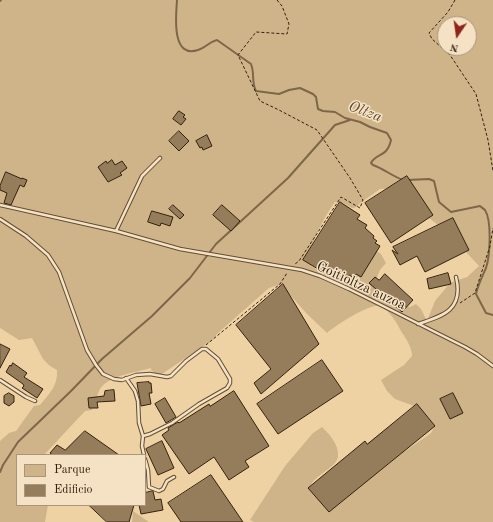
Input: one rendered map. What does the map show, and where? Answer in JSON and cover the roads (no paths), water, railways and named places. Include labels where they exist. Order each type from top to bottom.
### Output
[{"type":"lane","points":[[116,231],[142,176],[160,158]]},
{"type":"lane","name":"Goitioltza auzoa","points":[[0,205],[116,231],[180,249],[302,270],[320,276],[478,354],[493,366]]},
{"type":"lane","points":[[0,219],[32,241],[48,255],[59,272],[87,350],[103,374],[114,379],[122,380],[136,375],[150,374],[167,377],[202,349],[206,349],[218,359],[230,379],[230,383],[227,388],[172,422],[150,434],[143,436]]},
{"type":"lane","points":[[418,324],[442,316],[450,311],[457,298],[458,290],[456,277]]},
{"type":"lane","points":[[126,378],[135,391],[138,401],[144,454]]},
{"type":"lane","points":[[0,380],[26,397],[35,401]]},
{"type":"lane","points":[[146,463],[149,487],[159,491],[163,489],[167,481],[174,477]]},
{"type":"waterway","name":"Oltza","points":[[177,0],[177,34],[179,42],[183,48],[189,51],[198,50],[217,40],[251,64],[256,91],[279,94],[300,88],[316,97],[318,109],[335,112],[345,118],[360,122],[387,133],[391,140],[387,150],[371,163],[403,180]]},
{"type":"waterway","points":[[0,472],[18,442],[102,359],[152,316],[190,278],[216,244],[288,178],[335,125],[350,120]]},
{"type":"waterway","name":"Oltza","points":[[407,180],[429,179],[434,181],[439,202],[451,212],[480,206],[485,210],[489,222],[489,255],[486,268],[476,294],[486,313],[493,315]]}]
